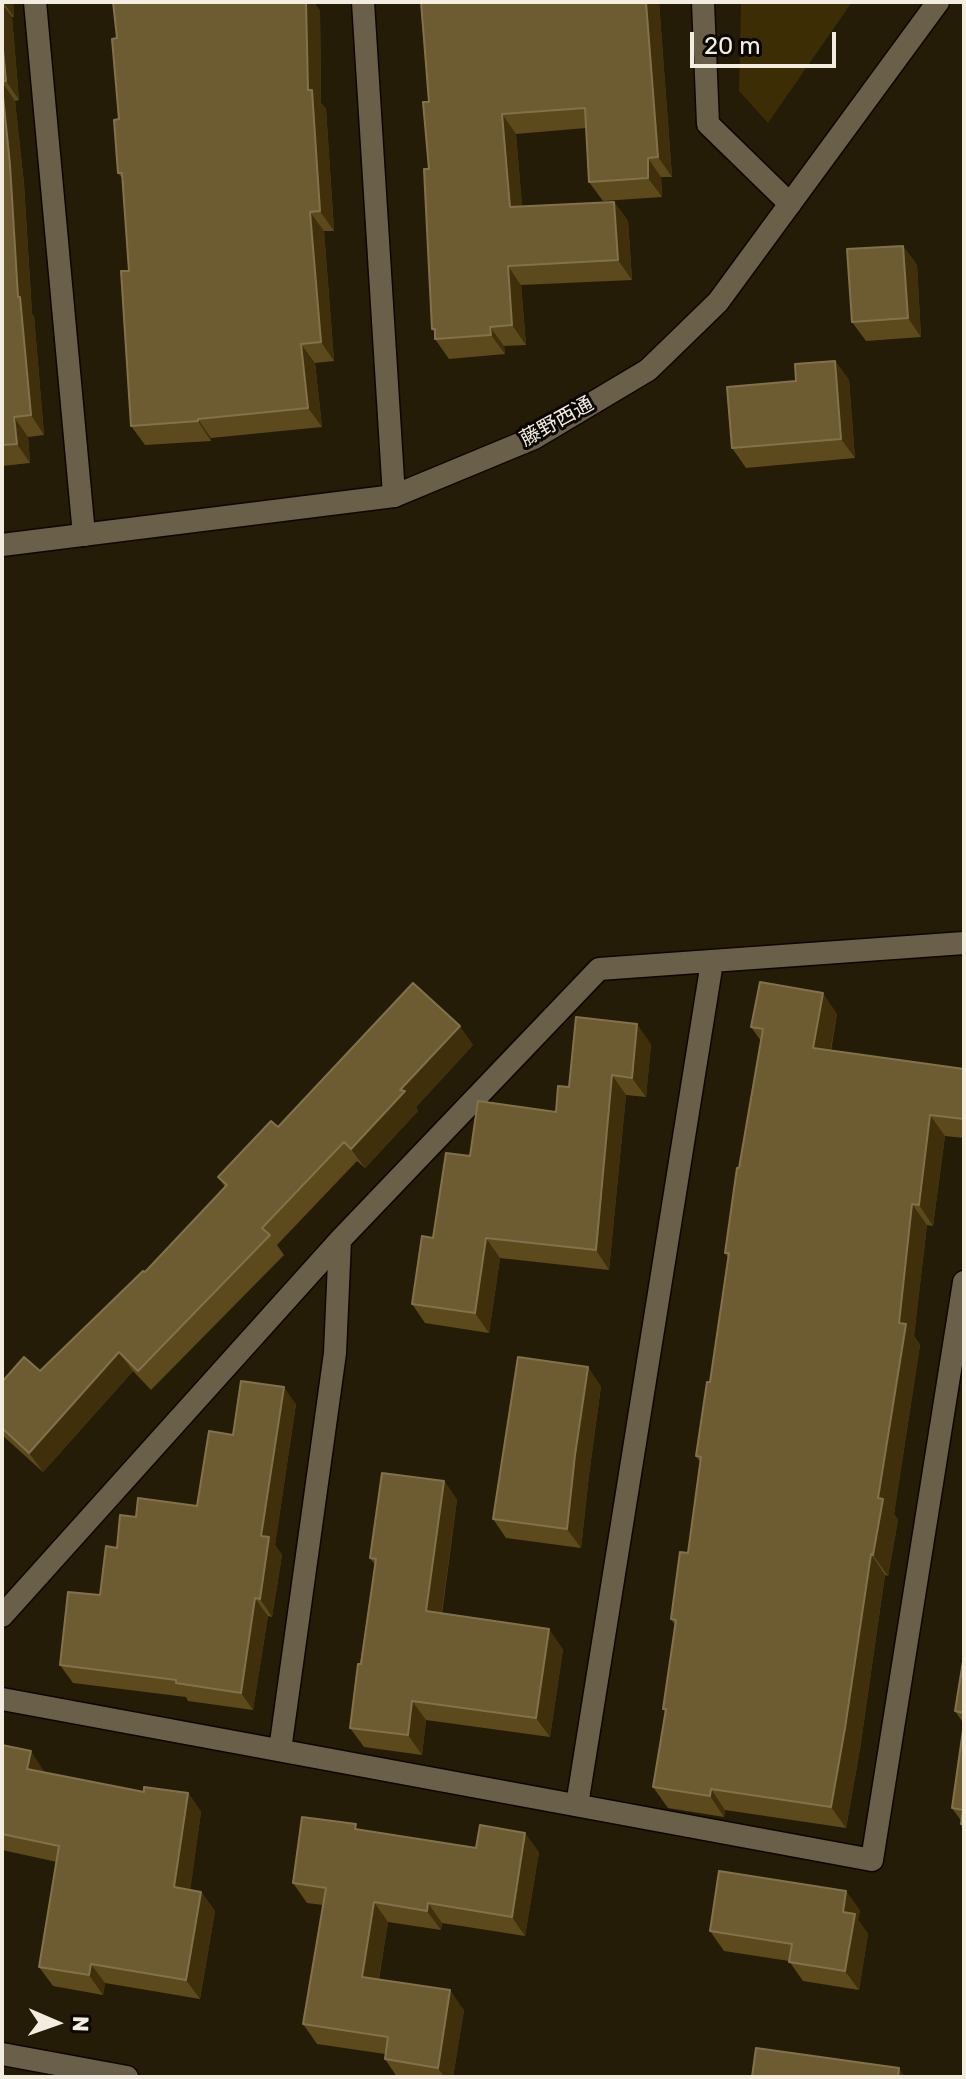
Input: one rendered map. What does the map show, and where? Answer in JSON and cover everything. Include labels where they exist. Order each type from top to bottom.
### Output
[{"type":"street","points":[[35,2],[84,535]]},
{"type":"street","points":[[363,2],[394,496]]},
{"type":"street","points":[[703,2],[708,124],[790,204]]},
{"type":"street","name":"藤野西通","points":[[2,545],[394,496],[534,438],[648,370],[718,302],[938,2]]},
{"type":"street","points":[[2,1616],[340,1240],[599,969],[964,943]]},
{"type":"street","points":[[577,1805],[712,962]]},
{"type":"street","points":[[280,1750],[335,1353],[340,1240]]},
{"type":"street","points":[[2,1699],[872,1860],[964,1282]]},
{"type":"street","points":[[2,2054],[127,2077]]},
{"type":"shaded area","points":[[741,2],[852,2],[768,123],[739,91]]},
{"type":"building","points":[[113,2],[306,2],[308,90],[312,90],[320,211],[310,212],[321,342],[301,344],[308,408],[131,426],[121,271],[129,271],[122,173],[118,173],[114,120],[119,119],[112,39],[117,38]]},
{"type":"building","points":[[421,2],[646,2],[658,157],[648,158],[648,178],[589,182],[585,108],[502,114],[510,207],[614,202],[618,260],[508,266],[512,325],[490,327],[491,335],[435,339],[435,329],[432,329],[424,169],[429,169],[423,102],[429,102]]},
{"type":"building","points":[[2,39],[6,81],[2,81]]},
{"type":"building","points":[[2,86],[18,297],[31,415],[14,417],[17,444],[2,445]]},
{"type":"building","points":[[903,246],[908,318],[852,322],[847,249]]},
{"type":"building","points":[[835,361],[841,439],[732,448],[727,387],[796,381],[795,364]]},
{"type":"building","points":[[760,982],[823,993],[813,1048],[964,1069],[964,1119],[930,1115],[919,1205],[912,1204],[899,1323],[906,1324],[878,1498],[883,1499],[871,1554],[831,1807],[711,1789],[710,1796],[653,1787],[666,1709],[663,1709],[676,1620],[671,1619],[680,1552],[688,1553],[701,1457],[696,1456],[729,1253],[725,1253],[737,1168],[763,1029],[751,1027]]},
{"type":"building","points":[[413,983],[460,1026],[400,1090],[405,1091],[351,1149],[344,1142],[262,1228],[270,1235],[138,1371],[119,1352],[29,1453],[2,1428],[2,1382],[24,1357],[40,1371],[145,1272],[227,1185],[218,1177],[271,1121],[278,1127]]},
{"type":"building","points":[[576,1017],[637,1024],[632,1078],[612,1075],[596,1250],[486,1238],[475,1313],[412,1304],[422,1236],[433,1238],[446,1153],[470,1156],[478,1101],[556,1112],[558,1086],[569,1087]]},
{"type":"building","points":[[518,1357],[588,1367],[567,1529],[493,1519]]},
{"type":"building","points":[[241,1381],[284,1387],[261,1536],[269,1537],[260,1599],[255,1598],[241,1693],[176,1683],[176,1680],[60,1665],[68,1592],[100,1595],[106,1546],[117,1548],[120,1515],[136,1517],[138,1498],[197,1506],[209,1431],[233,1435]]},
{"type":"building","points":[[382,1473],[444,1481],[426,1611],[549,1629],[536,1718],[412,1701],[408,1735],[350,1728],[376,1559],[370,1558]]},
{"type":"building","points":[[964,1655],[964,1713],[955,1711]]},
{"type":"building","points":[[964,1723],[964,1825],[961,1824],[963,1810],[952,1808]]},
{"type":"building","points":[[2,1745],[31,1751],[27,1769],[144,1792],[144,1787],[188,1793],[174,1887],[201,1892],[186,1980],[91,1964],[89,1975],[39,1967],[59,1846],[2,1834]]},
{"type":"building","points":[[302,1817],[356,1824],[355,1829],[476,1848],[480,1825],[525,1833],[512,1917],[428,1903],[427,1911],[374,1902],[362,1977],[450,1990],[438,2068],[385,2059],[388,2037],[303,2024],[326,1888],[293,1883]]},
{"type":"building","points":[[719,1871],[846,1891],[843,1912],[855,1914],[845,1971],[789,1962],[792,1944],[710,1931]]},
{"type":"building","points":[[756,2048],[899,2068],[898,2077],[752,2077]]}]
